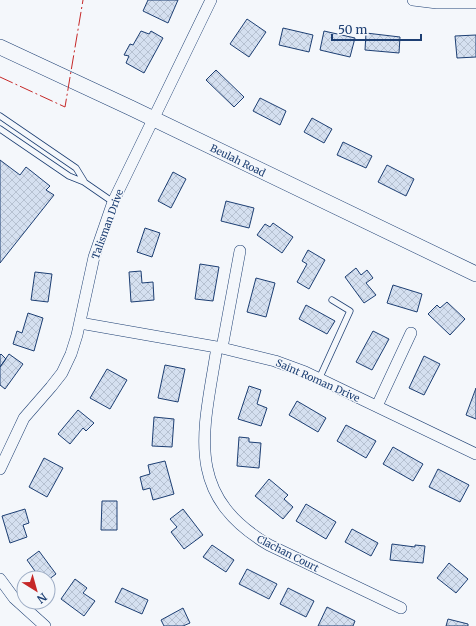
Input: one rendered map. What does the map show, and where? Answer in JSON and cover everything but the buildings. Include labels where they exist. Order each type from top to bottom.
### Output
[{"type":"main road","name":"Beulah Road","points":[[0,47],[153,118],[476,274]]},
{"type":"street","name":"Talisman Drive","points":[[0,469],[24,418],[62,373],[71,354],[80,323],[94,257],[113,202],[211,0]]},
{"type":"street","points":[[413,0],[437,3],[476,3]]},
{"type":"street","name":"Clachan Court","points":[[240,251],[205,425],[204,445],[209,476],[216,493],[226,510],[252,535],[269,545],[401,608]]},
{"type":"street","name":"Saint Roman Drive","points":[[80,323],[220,348],[275,361],[319,379],[476,454]]},
{"type":"street","points":[[377,406],[412,333]]},
{"type":"street","points":[[0,579],[14,598],[45,626]]},
{"type":"lane","points":[[0,116],[76,168],[84,182]]},
{"type":"lane","points":[[0,129],[69,176],[84,182],[113,202]]},
{"type":"lane","points":[[319,379],[350,312],[332,300]]},
{"type":"power","points":[[0,77],[65,107],[83,0]]}]
